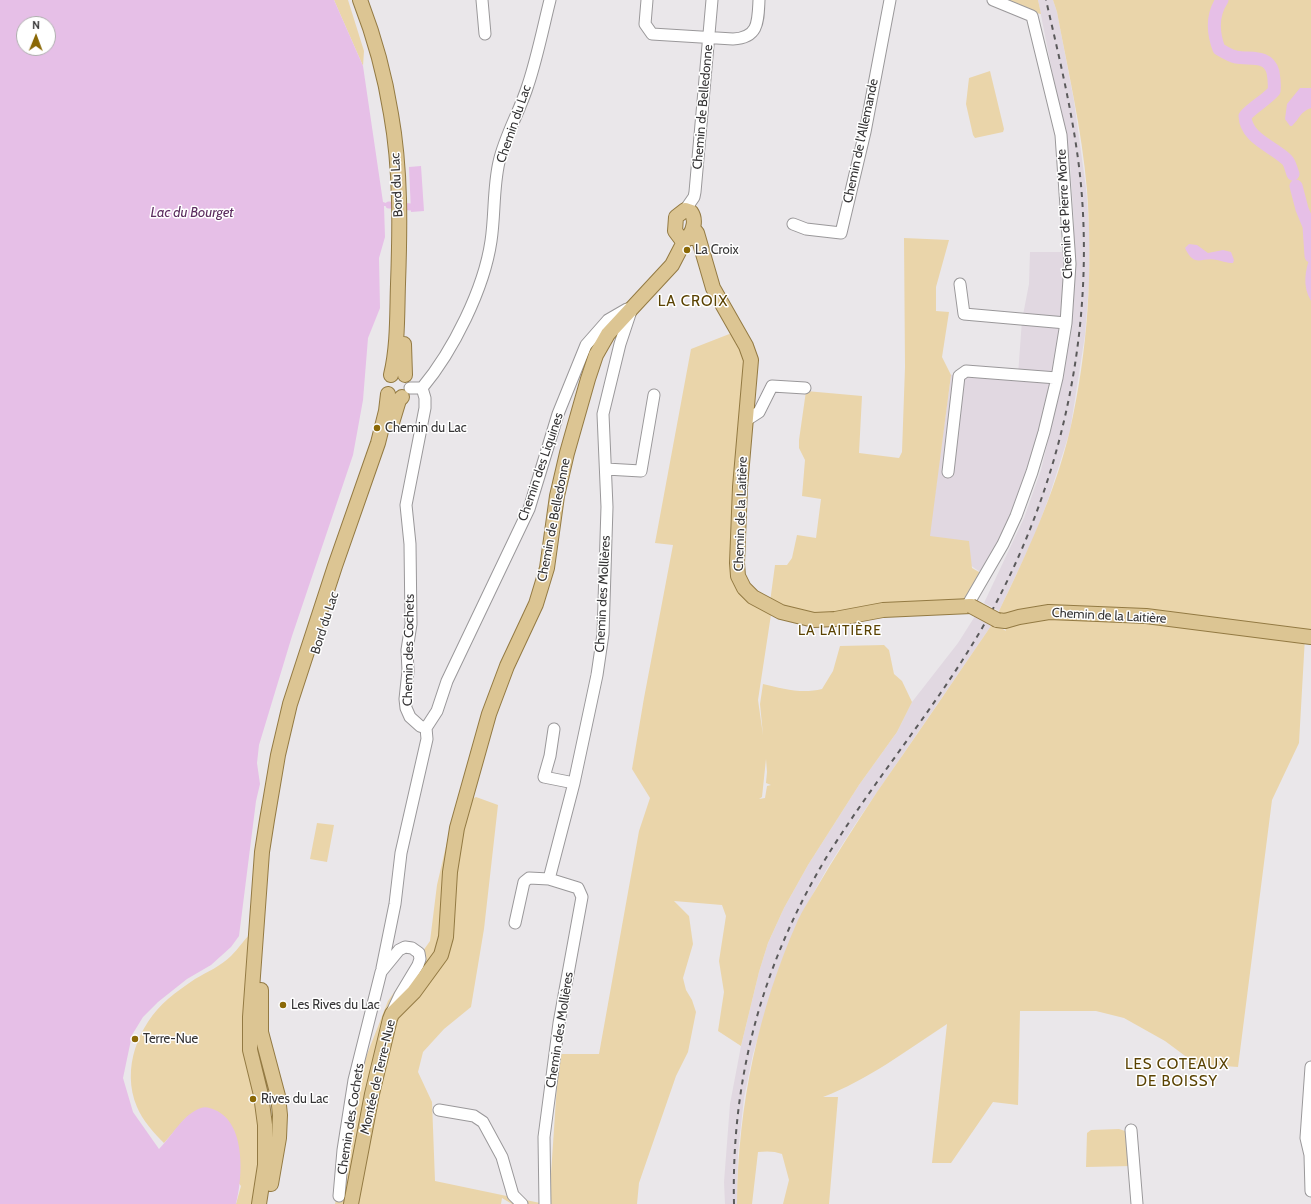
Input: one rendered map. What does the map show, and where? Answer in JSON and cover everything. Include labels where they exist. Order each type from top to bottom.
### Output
[{"type":"main road","name":"Bord du Lac","points":[[266,854],[286,756],[302,694],[386,446],[399,400],[406,385],[403,356],[407,265],[402,206],[391,114],[360,0]]},
{"type":"main road","name":"Bord du Lac","points":[[369,0],[387,59],[399,112],[403,144],[402,206]]},
{"type":"main road","points":[[689,212],[689,236],[675,231],[674,222],[678,214],[689,212]]},
{"type":"main road","name":"Chemin de Belledonne","points":[[448,919],[450,872],[457,828],[489,714],[507,666],[536,604],[545,575],[557,496],[567,453],[596,355],[608,334],[632,306],[650,291],[675,259],[689,236]]},
{"type":"main road","name":"Chemin de la Laitière","points":[[689,236],[713,288],[749,353],[751,368],[740,487],[737,563],[740,583],[748,593],[781,612],[814,620],[835,619],[883,610],[969,606],[997,620],[1006,622],[1019,617],[1049,612],[1146,616],[1311,637]]},
{"type":"main road","name":"Bord du Lac","points":[[266,854],[278,755],[290,704],[335,566],[378,444],[386,411],[388,394],[385,383],[406,385]]},
{"type":"main road","points":[[388,394],[398,398],[406,385]]},
{"type":"main road","points":[[259,1204],[265,1165],[265,1125],[250,1050],[250,1017],[266,854]]},
{"type":"main road","points":[[266,854],[260,1014],[263,1038],[276,1090],[280,1115],[279,1138],[267,1204]]},
{"type":"main road","name":"Montée de Terre-Nue","points":[[352,1204],[379,1064],[392,1014],[414,992],[441,955],[446,937],[448,919]]},
{"type":"street","points":[[482,0],[484,34]]},
{"type":"street","name":"Chemin du Lac","points":[[406,385],[434,374],[462,325],[485,269],[491,241],[499,162],[506,140],[528,85],[550,0]]},
{"type":"street","points":[[647,0],[645,24],[652,34],[710,39],[742,39],[748,36],[757,26],[759,0]]},
{"type":"street","name":"Chemin de Belledonne","points":[[689,212],[694,197],[710,39],[712,0]]},
{"type":"street","name":"Chemin de l'Allemande","points":[[793,224],[806,229],[842,232],[865,132],[890,0]]},
{"type":"street","name":"Chemin de Pierre Morte","points":[[969,606],[1016,516],[1044,432],[1057,378],[1066,323],[1070,264],[1061,135],[1032,16],[993,0]]},
{"type":"street","points":[[960,284],[964,314],[1066,323]]},
{"type":"street","name":"Chemin des Mollières","points":[[549,879],[574,783],[597,675],[603,634],[607,507],[603,414],[620,344],[632,306]]},
{"type":"street","name":"Chemin des Liquines","points":[[426,728],[437,712],[447,681],[529,509],[558,414],[586,345],[608,320],[632,306]]},
{"type":"street","points":[[948,472],[959,376],[966,371],[1057,378]]},
{"type":"street","name":"Chemin des Cochets","points":[[340,1196],[344,1150],[354,1080],[381,972],[395,904],[401,853],[427,738],[426,728],[420,726],[410,717],[406,708],[405,699],[408,671],[406,650],[410,634],[411,612],[410,544],[406,510],[425,398],[406,385]]},
{"type":"street","points":[[745,421],[759,412],[772,386],[805,388]]},
{"type":"street","points":[[606,469],[641,471],[654,395]]},
{"type":"street","points":[[554,729],[550,756],[544,777],[574,783]]},
{"type":"street","name":"Chemin des Mollières","points":[[515,923],[524,882],[529,878],[549,879],[578,888],[582,897],[559,1023],[544,1137],[545,1204]]},
{"type":"street","name":"Chemin des Cochets","points":[[381,972],[395,954],[405,947],[412,948],[419,953],[420,959],[418,966],[400,995],[392,1014]]},
{"type":"street","points":[[1311,1067],[1306,1138],[1310,1155],[1311,1191]]},
{"type":"street","points":[[438,1110],[474,1116],[483,1122],[502,1157],[513,1195],[522,1204]]},
{"type":"street","points":[[1131,1130],[1137,1204]]},
{"type":"shaded area","points":[[334,0],[348,0],[364,51],[363,66]]},
{"type":"shaded area","points":[[1003,0],[1038,0],[1041,14],[1026,11]]},
{"type":"shaded area","points":[[1038,0],[1053,0],[1057,12],[1074,101],[1086,188],[1090,238],[1089,284],[1085,335],[1070,431],[1035,535],[999,611],[984,603],[1024,518],[1041,470],[1063,378],[1070,326],[1074,273],[1074,224],[1070,162]]},
{"type":"shaded area","points":[[1053,0],[1311,0],[1311,637],[1305,637],[1299,743],[1272,800],[1238,1067],[1196,1064],[1165,1041],[1124,1018],[1096,1011],[1020,1011],[1018,1105],[993,1102],[951,1163],[932,1163],[947,1024],[856,1082],[823,1097],[838,1097],[829,1204],[783,1204],[789,1180],[782,1154],[767,1151],[758,1152],[752,1204],[737,1204],[741,1131],[753,1059],[761,1024],[772,989],[798,920],[853,828],[993,623],[1006,631],[999,611],[1030,545],[1057,477],[1064,453],[1076,400],[1085,340],[1089,280],[1089,220],[1085,168],[1078,123],[1057,12]]},
{"type":"shaded area","points":[[990,71],[1004,129],[1003,132],[975,138],[966,104],[969,78]]},
{"type":"shaded area","points":[[904,238],[949,240],[936,287],[936,311],[949,312],[942,357],[951,375],[930,536],[969,541],[972,568],[986,576],[967,606],[835,619],[772,608],[758,700],[763,735],[760,704],[763,684],[800,691],[822,689],[833,671],[840,646],[884,645],[889,650],[894,674],[902,681],[912,702],[897,732],[859,785],[808,865],[784,908],[768,943],[759,972],[741,1046],[718,1031],[724,992],[719,961],[726,916],[722,905],[674,901],[689,916],[693,944],[683,978],[686,990],[692,1000],[696,1012],[688,1052],[676,1076],[639,1183],[637,1204],[549,1204],[559,1054],[599,1054],[639,831],[650,798],[632,769],[673,545],[655,543],[691,349],[737,331],[749,353],[735,577],[770,602],[775,565],[787,565],[792,558],[797,535],[816,538],[821,499],[802,496],[805,460],[799,448],[799,440],[806,391],[862,396],[859,453],[899,458],[902,452],[905,367]],"holes":[[[766,759],[766,783],[771,785],[767,786],[765,798],[759,799],[762,797]]]},
{"type":"shaded area","points":[[1030,252],[1069,252],[1064,322],[1032,472],[986,576],[929,537],[951,375],[974,371],[1018,375],[1022,320],[1029,284]]},
{"type":"shaded area","points":[[977,613],[993,623],[858,820],[828,867],[799,919],[779,968],[753,1054],[744,1098],[738,1153],[737,1204],[725,1204],[724,1182],[730,1104],[741,1046],[759,972],[768,943],[784,908],[808,865],[859,785],[897,732],[912,702],[958,643]]},
{"type":"shaded area","points":[[476,797],[498,805],[484,929],[471,1007],[444,1029],[423,1052],[418,1072],[432,1102],[435,1181],[545,1204],[512,1204],[502,1198],[501,1204],[335,1204],[366,1057],[388,1001],[430,941],[437,885],[455,807]]},
{"type":"shaded area","points":[[317,823],[334,825],[327,862],[310,859]]},
{"type":"shaded area","points":[[251,933],[261,1163],[254,1204],[236,1204],[241,1186],[185,1119],[164,1143],[153,1131],[142,1117],[137,1107],[131,1078],[135,1048],[148,1022],[157,1010],[185,986],[227,960]]},
{"type":"shaded area","points":[[1119,1129],[1128,1132],[1131,1166],[1086,1167],[1087,1133],[1091,1130]]},
{"type":"water","name":"Lac du Bourget","points":[[0,0],[334,0],[363,66],[383,202],[389,204],[389,206],[384,206],[385,237],[379,258],[380,308],[368,338],[363,400],[353,455],[292,636],[259,745],[257,763],[260,784],[256,801],[239,936],[231,947],[211,965],[187,979],[158,1002],[143,1017],[132,1035],[123,1078],[133,1112],[159,1149],[183,1120],[203,1107],[215,1110],[225,1117],[232,1126],[237,1138],[240,1152],[240,1180],[236,1204],[0,1204]]},
{"type":"water","points":[[1300,88],[1311,88],[1311,108],[1305,111],[1292,126],[1290,126],[1285,119],[1287,104]]},
{"type":"water","points":[[421,166],[424,211],[411,212],[409,167]]},
{"type":"water","points":[[1189,244],[1197,245],[1208,253],[1223,250],[1231,252],[1234,260],[1233,263],[1212,259],[1196,260],[1192,258],[1185,248]]},
{"type":"water","points":[[1311,254],[1311,301],[1306,290],[1305,278]]},
{"type":"waterway","points":[[1222,0],[1216,12],[1214,24],[1219,49],[1227,54],[1241,58],[1263,60],[1271,66],[1273,72],[1274,91],[1245,116],[1247,124],[1250,131],[1255,136],[1287,160],[1293,174]]},
{"type":"waterway","points":[[1296,186],[1302,209],[1309,226],[1311,256]]},
{"type":"waterway","points":[[389,205],[411,207]]},
{"type":"railway","points":[[734,1204],[734,1158],[738,1112],[745,1068],[755,1024],[768,982],[784,940],[804,898],[826,858],[868,795],[956,670],[995,605],[1019,556],[1039,506],[1056,454],[1068,401],[1077,347],[1083,293],[1084,239],[1081,185],[1075,138],[1046,0]]},
{"type":"place","name":"La Croix","points":[[687,250]]},
{"type":"place","name":"Chemin du Lac","points":[[377,428]]},
{"type":"place","name":"Les Rives du Lac","points":[[283,1005]]},
{"type":"place","name":"Terre-Nue","points":[[135,1039]]},
{"type":"place","name":"Rives du Lac","points":[[253,1099]]},
{"type":"district","name":"LA CROIX","points":[[693,302]]},
{"type":"district","name":"LA LAITIÈRE","points":[[840,631]]},
{"type":"district","name":"LES COTEAUX DE BOISSY","points":[[1177,1074]]}]
